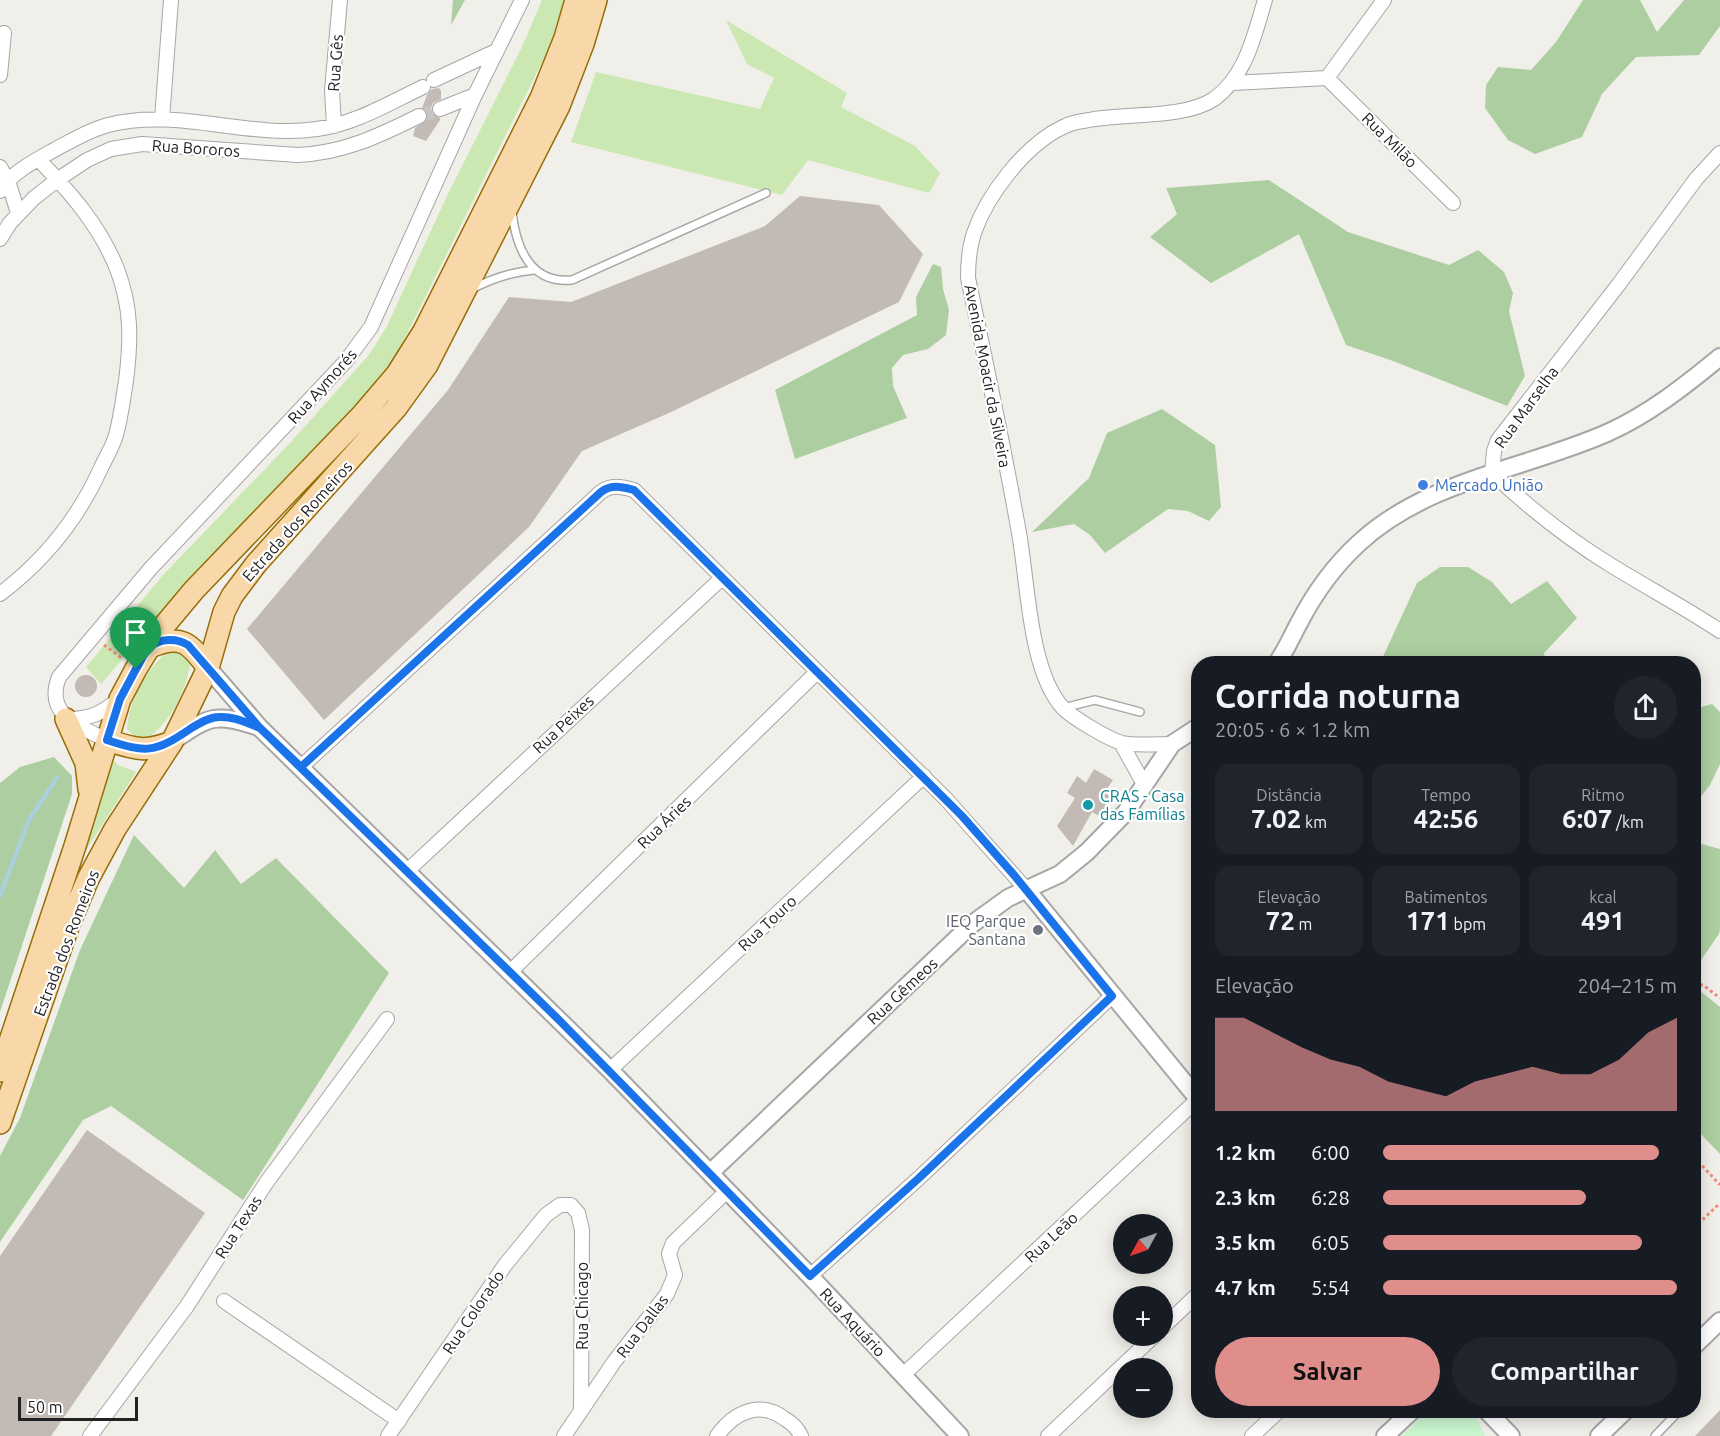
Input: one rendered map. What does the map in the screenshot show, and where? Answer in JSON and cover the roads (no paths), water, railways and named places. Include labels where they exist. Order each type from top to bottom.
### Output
[{"type":"main road","name":"Estrada dos Romeiros","points":[[0,1071],[52,918],[120,699],[136,669],[158,633],[212,569],[289,493],[397,374],[424,331],[541,98],[565,38],[576,0]]},
{"type":"main road","name":"Estrada dos Romeiros","points":[[0,1123],[69,924],[88,879],[115,829],[172,742],[208,668],[224,612],[244,579],[402,400],[427,365],[567,85],[583,44],[596,0]]},
{"type":"main road","points":[[150,647],[167,639],[181,640],[197,653],[208,668]]},
{"type":"main road","points":[[66,719],[86,763],[90,796]]},
{"type":"main road","points":[[107,740],[152,750],[172,742]]},
{"type":"street","points":[[162,119],[171,0]]},
{"type":"street","name":"Rua Gês","points":[[334,126],[332,90],[339,0]]},
{"type":"street","name":"Rua Aymorés","points":[[66,719],[56,698],[56,685],[64,670],[151,568],[361,343],[371,327],[475,95],[522,0]]},
{"type":"street","name":"Avenida Moacir da Silveira","points":[[1172,744],[1121,743],[1074,717],[1063,708],[1053,694],[1044,673],[1018,524],[968,278],[968,257],[974,234],[985,208],[1009,172],[1035,147],[1064,126],[1090,120],[1192,108],[1213,100],[1232,83],[1245,62],[1265,0]]},
{"type":"street","points":[[1232,83],[1327,78],[1384,0]]},
{"type":"street","points":[[0,75],[4,33]]},
{"type":"street","name":"Rua Bororos","points":[[4,186],[38,159],[95,129],[124,122],[162,119],[277,130],[303,130],[334,126],[351,121],[496,51]]},
{"type":"street","name":"Rua Milão","points":[[1327,78],[1453,203]]},
{"type":"street","points":[[440,109],[475,95]]},
{"type":"street","name":"Rua Bororos","points":[[0,239],[14,218],[57,180],[100,153],[125,145],[142,144],[298,155],[323,154],[357,144],[418,116]]},
{"type":"street","name":"Rua Marselha","points":[[1492,473],[1494,451],[1498,440],[1612,293],[1696,179],[1720,153]]},
{"type":"street","points":[[0,594],[50,550],[73,521],[93,485],[116,436],[129,354],[130,321],[117,270],[104,241],[92,222],[38,159]]},
{"type":"street","points":[[0,167],[14,218]]},
{"type":"street","points":[[0,212],[14,218]]},
{"type":"street","points":[[1282,656],[1320,589],[1344,558],[1360,542],[1399,513],[1449,488],[1524,464],[1608,433],[1664,400],[1720,357]]},
{"type":"street","points":[[1492,473],[1539,516],[1566,535],[1608,564],[1720,631]]},
{"type":"street","points":[[301,767],[606,488],[616,486],[634,490],[962,816],[1026,889],[1191,1091]]},
{"type":"street","name":"Rua Peixes","points":[[406,872],[722,578]]},
{"type":"street","name":"Rua Aquário","points":[[208,668],[260,728],[610,1070],[810,1276],[960,1436]]},
{"type":"street","name":"Rua Áries","points":[[511,971],[817,672]]},
{"type":"street","points":[[66,719],[90,717],[120,699]]},
{"type":"street","points":[[172,742],[208,719],[220,717],[260,728]]},
{"type":"street","points":[[66,719],[107,740]]},
{"type":"street","points":[[1172,744],[1191,732]]},
{"type":"street","points":[[1121,743],[1144,786]]},
{"type":"street","name":"Rua Gêmeos","points":[[710,1173],[972,924],[997,904],[1060,874],[1087,852],[1126,812],[1172,744]]},
{"type":"street","name":"Rua Touro","points":[[610,1070],[924,776]]},
{"type":"street","points":[[810,1276],[919,1178],[1112,996]]},
{"type":"street","name":"Rua Texas","points":[[90,1436],[187,1306],[266,1183],[387,1019]]},
{"type":"street","name":"Rua Leão","points":[[903,1375],[1191,1106]]},
{"type":"street","name":"Rua Dallas","points":[[564,1436],[614,1362],[667,1294],[675,1275],[669,1254],[673,1243],[727,1191]]},
{"type":"street","name":"Rua Colorado","points":[[388,1436],[505,1264],[553,1209],[560,1205],[571,1205]]},
{"type":"street","name":"Rua Chicago","points":[[571,1205],[578,1213],[582,1230],[581,1410]]},
{"type":"street","points":[[224,1301],[399,1421]]},
{"type":"street","points":[[1173,1318],[1191,1301]]},
{"type":"street","points":[[1701,1339],[1720,1321]]},
{"type":"street","points":[[1048,1436],[1143,1346]]},
{"type":"street","points":[[717,1436],[739,1414],[749,1410],[765,1409],[777,1412],[789,1421],[801,1436]]},
{"type":"street","points":[[1252,1436],[1271,1418]]},
{"type":"street","points":[[1385,1436],[1404,1418]]},
{"type":"street","points":[[1494,1418],[1511,1436]]},
{"type":"street","points":[[1599,1436],[1618,1418]]},
{"type":"lane","points":[[465,293],[495,277],[514,272],[534,270],[558,281],[572,280],[766,193]]},
{"type":"lane","points":[[511,200],[517,237],[523,253],[534,270]]},
{"type":"lane","points":[[1063,708],[1095,700],[1140,712]]},
{"type":"lane","points":[[1655,1436],[1672,1418]]},
{"type":"waterway","points":[[0,896],[29,820],[57,778]]},
{"type":"tunnel","points":[[419,116],[440,109]]},
{"type":"place","name":"Mercado União","points":[[1423,485]]},
{"type":"place","name":"CRAS - Casa das Famílias","points":[[1088,805]]},
{"type":"place","name":"IEQ Parque Santana","points":[[1038,930]]}]
